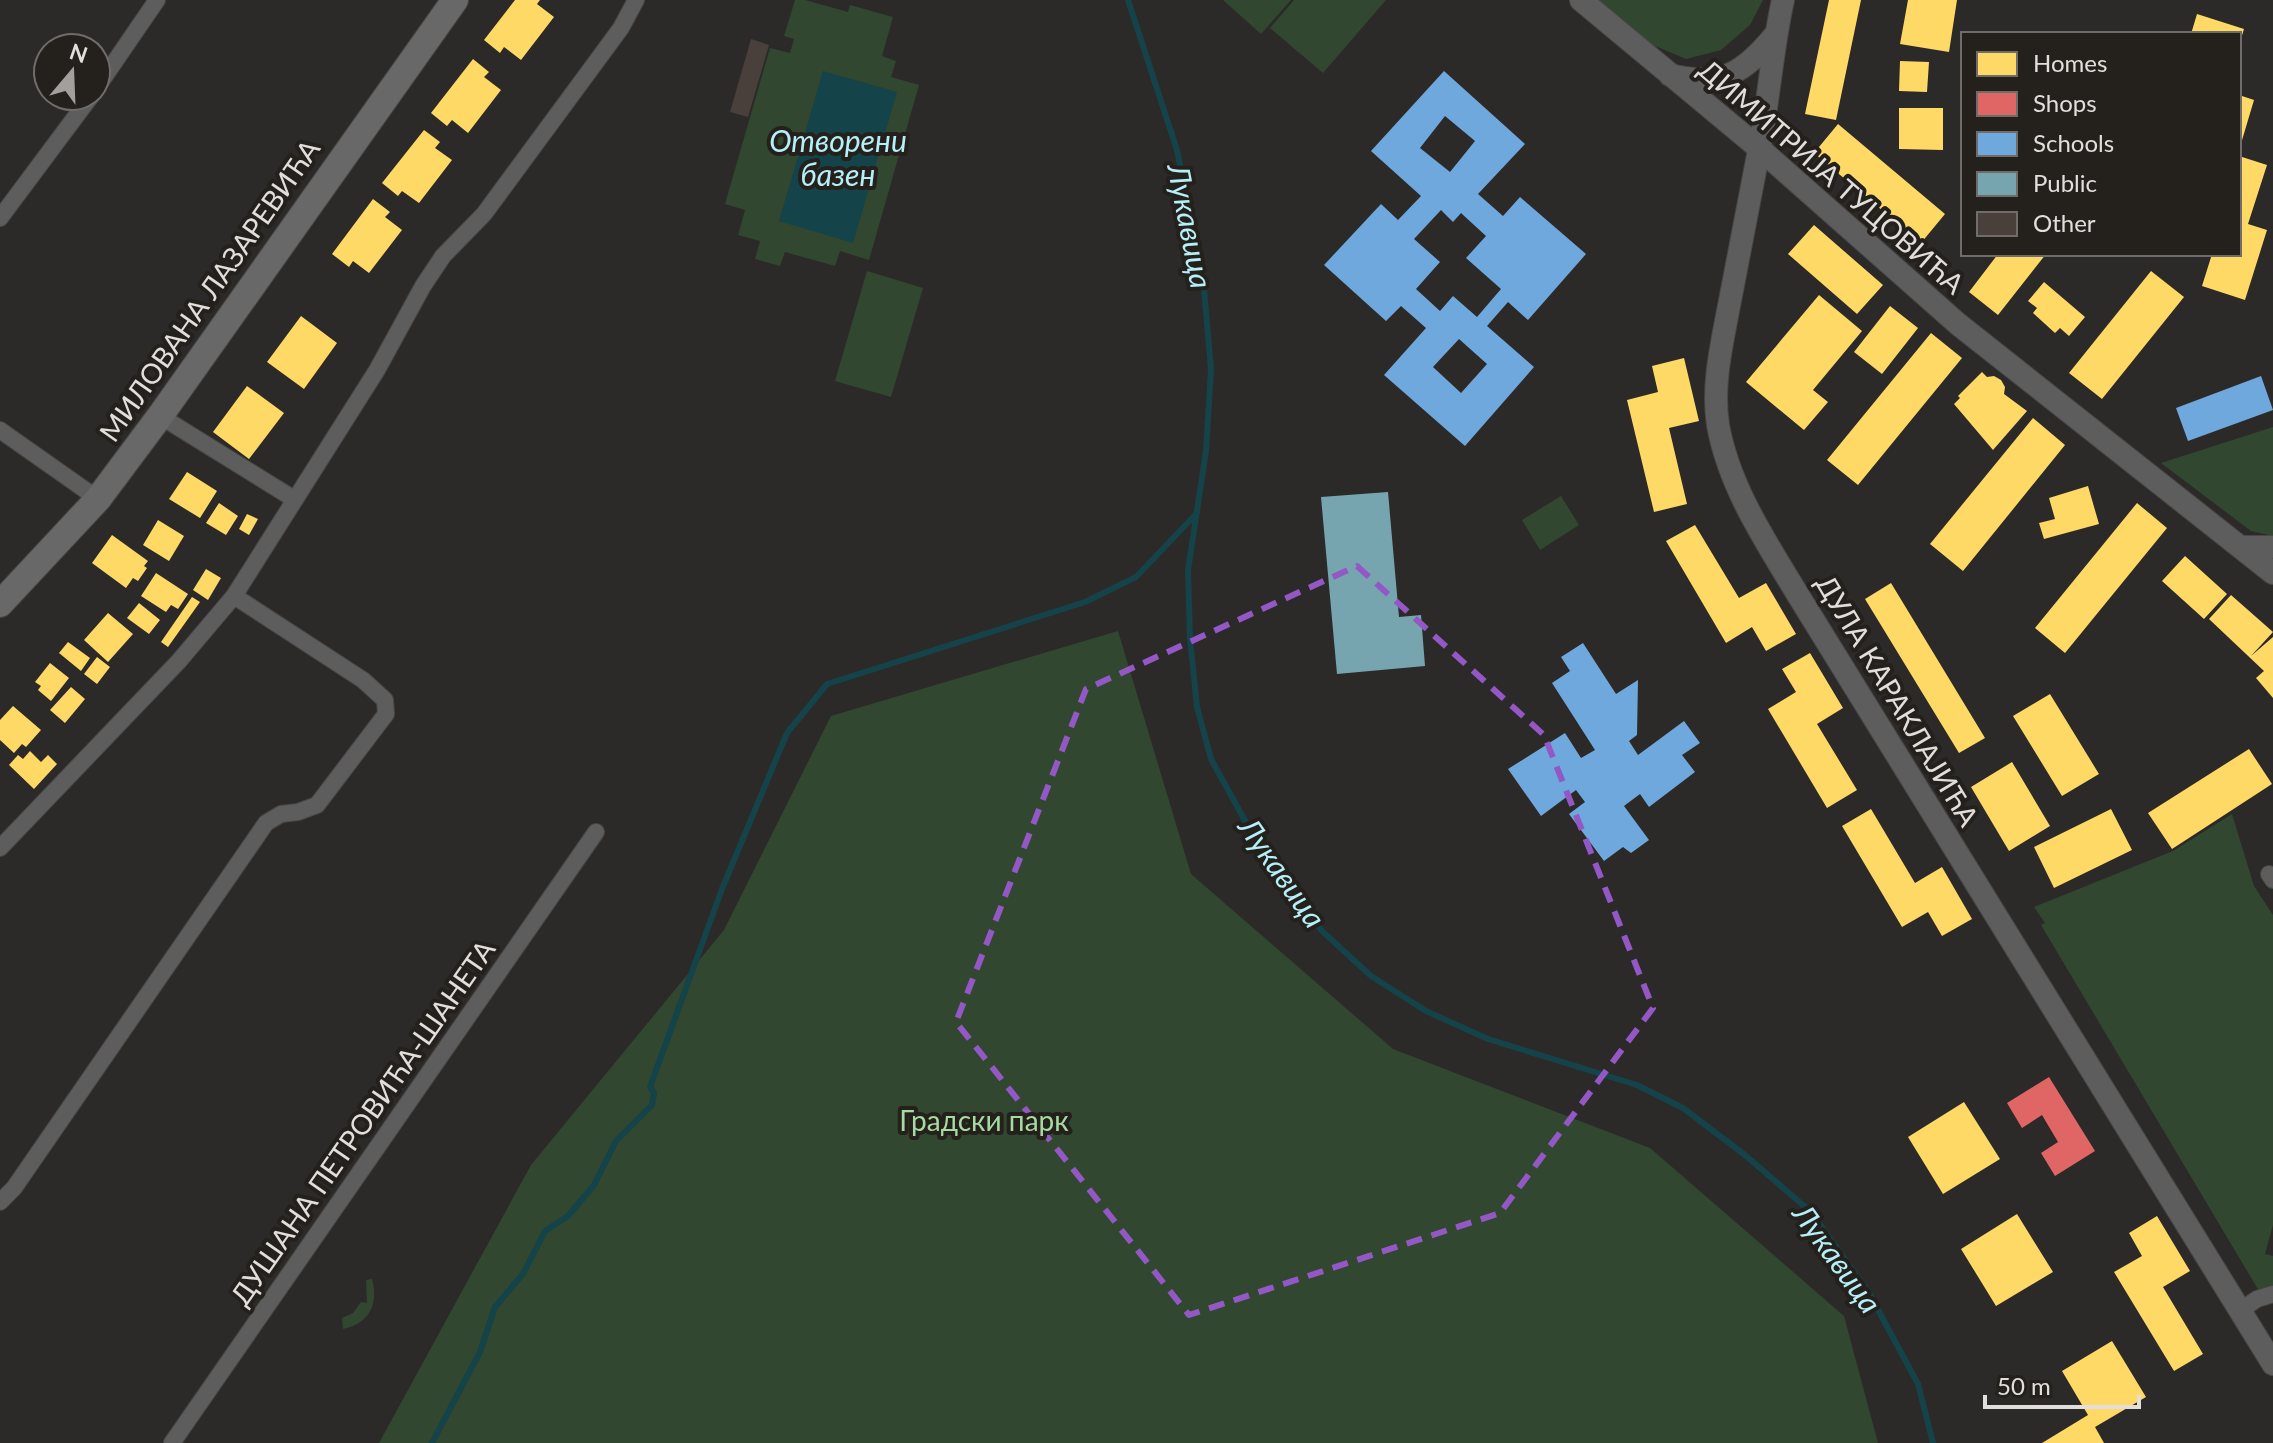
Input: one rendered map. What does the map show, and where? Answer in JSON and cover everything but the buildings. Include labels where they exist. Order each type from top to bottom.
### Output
[{"type":"main road","name":"МИЛОВАНА ЛАЗАРЕВИЋА","points":[[0,604],[98,499],[455,0]]},
{"type":"street","points":[[112,66],[157,0]]},
{"type":"street","points":[[0,848],[179,661],[234,596],[377,370],[443,256],[484,214],[621,28],[636,0]]},
{"type":"street","name":"ДИМИТРИЈА ТУЦОВИЋА","points":[[1581,0],[1666,74],[1760,149],[1958,324],[2273,573]]},
{"type":"street","name":"ДУЛА КАРАКЛАЈИЋА","points":[[1783,0],[1775,35],[1774,63],[1760,149],[1716,384],[1718,426],[1737,486],[1798,595],[2273,1364]]},
{"type":"street","points":[[1666,74],[1699,80],[1731,76],[1755,60],[1775,35]]},
{"type":"street","points":[[0,218],[79,112]]},
{"type":"street","points":[[160,416],[294,499]]},
{"type":"street","points":[[0,430],[98,499]]},
{"type":"street","points":[[2241,547],[2273,547]]},
{"type":"street","points":[[0,1202],[14,1188],[266,823],[281,814],[317,805],[386,714],[385,700],[363,680],[234,596]]},
{"type":"street","name":"ДУШАНА ПЕТРОВИЋА-ШАНЕТА","points":[[172,1443],[596,832]]},
{"type":"street","points":[[2241,1310],[2257,1299],[2273,1294]]},
{"type":"highlighted area","points":[[1357,566],[1544,735],[1653,1008],[1500,1213],[1189,1315],[956,1022],[1086,689]]},
{"type":"green space","points":[[795,0],[848,12],[850,5],[893,17],[882,56],[896,61],[891,77],[919,85],[869,260],[840,251],[835,266],[785,252],[780,266],[755,259],[760,241],[738,235],[745,210],[725,204],[770,48],[790,53],[794,39],[784,36]]},
{"type":"green space","points":[[1223,0],[1291,0],[1261,34]]},
{"type":"green space","points":[[1294,0],[1386,0],[1323,73],[1270,28]]},
{"type":"green space","points":[[1598,0],[1763,0],[1750,25],[1721,50],[1686,59],[1648,43]]},
{"type":"green space","points":[[867,271],[923,288],[891,397],[835,381]]},
{"type":"green space","points":[[2273,427],[2273,536],[2251,531],[2161,463]]},
{"type":"green space","points":[[1561,496],[1579,525],[1540,550],[1522,520]]},
{"type":"green space","name":"Градски парк","points":[[1118,631],[1191,874],[1393,1049],[1650,1148],[1844,1316],[1878,1443],[379,1443],[531,1165],[724,930],[831,716]]},
{"type":"green space","points":[[2232,814],[2254,886],[2273,915],[2273,1225],[2265,1254],[2273,1256],[2273,1289],[2262,1296],[2041,925],[2045,923],[2034,907],[2173,851]]},
{"type":"green space","points":[[372,1279],[374,1297],[370,1312],[359,1323],[343,1329],[342,1318],[353,1313],[361,1302],[367,1303],[366,1280]]},
{"type":"water","name":"Отворени базен","points":[[823,71],[897,92],[853,243],[779,221]]},
{"type":"waterway","name":"Лукавица","points":[[1128,0],[1177,150],[1203,277],[1211,369],[1206,451],[1188,570],[1190,639],[1197,707],[1211,759],[1249,828],[1322,931],[1371,976],[1426,1011],[1488,1039],[1637,1085],[1683,1108],[1745,1155],[1811,1212],[1869,1293],[1918,1384],[1933,1443]]},
{"type":"waterway","points":[[432,1443],[480,1352],[495,1307],[523,1274],[545,1231],[568,1216],[594,1185],[616,1141],[652,1105],[654,1093],[650,1087],[722,889],[787,733],[827,684],[1085,602],[1136,577],[1197,513]]}]
